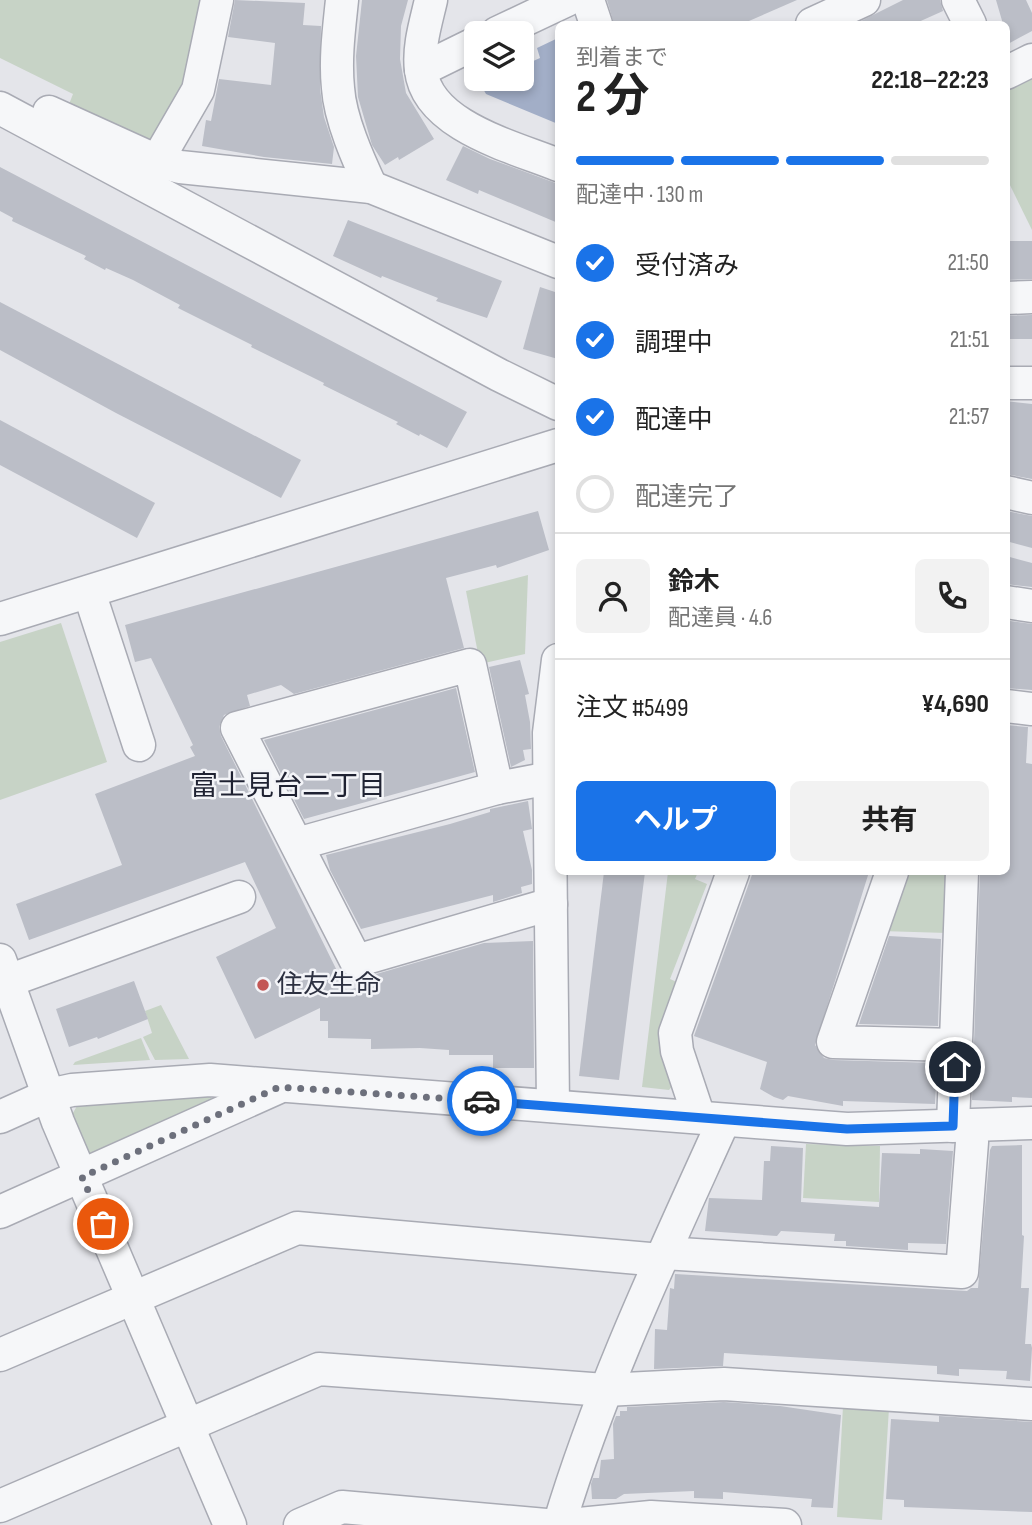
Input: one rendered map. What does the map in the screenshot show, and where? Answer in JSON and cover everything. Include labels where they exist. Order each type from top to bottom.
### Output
[{"type":"street","points":[[157,162],[198,90],[217,0]]},
{"type":"street","points":[[342,0],[338,36],[338,90],[357,156],[372,187]]},
{"type":"street","points":[[431,0],[422,40],[421,70],[426,89],[439,108],[456,121],[555,164]]},
{"type":"street","points":[[522,21],[567,0]]},
{"type":"street","points":[[587,0],[595,21]]},
{"type":"street","points":[[818,21],[864,0]]},
{"type":"street","points":[[958,0],[968,21]]},
{"type":"street","points":[[421,70],[464,49]]},
{"type":"street","points":[[1010,71],[1032,61]]},
{"type":"street","points":[[0,108],[555,403]]},
{"type":"street","points":[[39,128],[50,111],[157,162],[372,187],[490,232],[555,261]]},
{"type":"street","points":[[1010,298],[1032,298]]},
{"type":"street","points":[[1010,383],[1032,383]]},
{"type":"street","points":[[0,619],[555,446]]},
{"type":"street","points":[[1010,493],[1032,498]]},
{"type":"street","points":[[89,592],[139,746]]},
{"type":"street","points":[[1010,603],[1032,606]]},
{"type":"street","points":[[497,788],[470,665],[237,728],[356,961],[551,904]]},
{"type":"street","points":[[553,1105],[549,733],[555,684]]},
{"type":"street","points":[[1010,706],[1032,709]]},
{"type":"street","points":[[297,844],[497,788],[550,778]]},
{"type":"street","points":[[559,1525],[580,1454],[663,1256],[712,1118],[677,1051],[675,1033],[732,875]]},
{"type":"street","points":[[891,875],[832,1042],[956,1045]]},
{"type":"street","points":[[0,1355],[297,1228],[663,1256],[962,1272],[972,1142],[962,1126],[956,1045],[962,875]]},
{"type":"street","points":[[230,1525],[82,1177],[5,985],[239,897]]},
{"type":"street","points":[[0,1117],[49,1096],[85,1088],[211,1080],[847,1129],[1032,1123]]},
{"type":"street","points":[[0,1212],[279,1087]]},
{"type":"street","points":[[0,1506],[319,1369],[605,1390],[724,1384],[1032,1404]]},
{"type":"street","points":[[300,1525],[342,1507],[546,1525]]},
{"type":"street","points":[[569,1525],[651,1517],[785,1525]]},
{"type":"green space","points":[[0,0],[208,0],[190,87],[156,144],[66,112],[73,94],[0,58]]},
{"type":"green space","points":[[1032,73],[1032,230],[1010,185],[1010,83]]},
{"type":"green space","points":[[528,575],[525,654],[480,664],[466,591]]},
{"type":"green space","points":[[61,623],[107,762],[0,800],[0,642]]},
{"type":"green space","points":[[668,875],[697,875],[695,879],[707,884],[670,979],[679,983],[674,1084],[669,1090],[642,1087]]},
{"type":"green space","points":[[902,875],[950,875],[947,933],[881,931]]},
{"type":"green space","points":[[161,1005],[189,1059],[155,1060],[143,1037],[152,1033],[145,1011]]},
{"type":"green space","points":[[141,1038],[150,1060],[73,1065],[75,1062]]},
{"type":"green space","points":[[180,1096],[211,1097],[215,1108],[98,1159],[86,1154],[70,1118],[77,1106]]},
{"type":"green space","points":[[806,1144],[880,1146],[879,1202],[803,1198]]},
{"type":"green space","points":[[843,1406],[889,1408],[882,1520],[837,1517]]},
{"type":"water","points":[[555,39],[555,123],[484,91],[534,91],[534,61],[540,58],[537,48]]},
{"type":"building","points":[[235,0],[305,3],[303,25],[321,26],[320,89],[324,117],[334,147],[332,164],[264,157],[202,146],[206,120],[211,121],[219,79],[271,85],[275,43],[228,37]]},
{"type":"building","points":[[362,0],[408,0],[401,26],[400,59],[406,93],[434,139],[399,160],[398,157],[385,165],[372,145],[358,97],[356,56]]},
{"type":"building","points":[[607,0],[797,0],[749,21],[613,21]]},
{"type":"building","points":[[903,0],[940,0],[943,11],[921,21],[861,21]]},
{"type":"building","points":[[996,0],[1026,0],[1032,13],[1032,31],[1010,43],[1010,21],[1002,21]]},
{"type":"building","points":[[463,146],[555,183],[555,222],[479,190],[478,194],[446,180]]},
{"type":"building","points":[[0,167],[467,412],[447,448],[420,434],[419,436],[396,424],[398,422],[178,308],[180,305],[133,280],[106,268],[105,270],[84,259],[86,256],[12,221],[13,218],[0,211]]},
{"type":"building","points":[[348,220],[502,281],[487,318],[436,301],[438,298],[382,276],[381,278],[333,256]]},
{"type":"building","points":[[1010,241],[1032,241],[1032,279],[1010,280]]},
{"type":"building","points":[[540,287],[555,292],[555,358],[523,349]]},
{"type":"building","points":[[0,302],[301,460],[281,498],[0,350]]},
{"type":"building","points":[[1032,315],[1032,339],[1010,339],[1010,316]]},
{"type":"building","points":[[1010,401],[1032,404],[1032,479],[1010,475]]},
{"type":"building","points":[[0,420],[155,503],[137,538],[0,465]]},
{"type":"building","points":[[538,511],[549,550],[497,568],[496,565],[446,578],[464,648],[294,694],[281,685],[247,695],[250,706],[224,715],[219,727],[221,736],[347,991],[361,986],[359,979],[484,943],[533,941],[534,1068],[493,1068],[493,1055],[449,1055],[449,1050],[420,1048],[371,1049],[371,1039],[328,1038],[328,1021],[320,1021],[320,1008],[255,1039],[216,957],[276,928],[245,862],[29,940],[16,904],[122,865],[95,794],[195,756],[190,747],[193,745],[151,658],[135,662],[125,625]]},
{"type":"building","points":[[1010,512],[1032,516],[1032,548],[1010,542]]},
{"type":"building","points":[[1010,557],[1032,563],[1032,587],[1010,584]]},
{"type":"building","points":[[1010,621],[1032,624],[1032,690],[1010,688]]},
{"type":"building","points":[[520,660],[529,694],[525,695],[531,749],[523,750],[525,760],[511,767],[489,667]]},
{"type":"building","points":[[456,688],[475,772],[304,819],[264,740]]},
{"type":"building","points":[[1010,725],[1028,727],[1026,763],[1032,764],[1032,1098],[1012,1097],[1012,1102],[972,1100],[980,875],[1010,875]]},
{"type":"building","points":[[528,801],[532,829],[523,831],[532,870],[532,884],[521,887],[522,893],[493,902],[493,895],[361,929],[330,870],[326,855]]},
{"type":"building","points":[[604,875],[645,875],[619,1080],[579,1076]]},
{"type":"building","points":[[752,875],[868,875],[815,1045],[824,1058],[833,1060],[937,1063],[935,1104],[843,1101],[843,1106],[788,1096],[783,1100],[760,1089],[767,1062],[694,1036]]},
{"type":"building","points":[[889,936],[941,939],[938,1026],[859,1024]]},
{"type":"building","points":[[134,981],[148,1019],[98,1039],[97,1037],[69,1047],[56,1009]]},
{"type":"building","points":[[1022,1145],[1024,1236],[1021,1288],[1029,1288],[1025,1344],[1031,1344],[1032,1348],[1030,1381],[1006,1379],[1007,1371],[959,1369],[959,1376],[937,1374],[937,1366],[724,1353],[723,1366],[654,1369],[655,1329],[667,1330],[670,1288],[674,1289],[675,1274],[967,1291],[978,1288],[990,1150],[992,1146]]},
{"type":"building","points":[[771,1146],[803,1148],[801,1202],[879,1207],[882,1153],[920,1154],[920,1149],[953,1151],[946,1244],[908,1243],[908,1250],[846,1246],[846,1241],[834,1241],[835,1234],[781,1231],[777,1236],[705,1231],[709,1198],[762,1200],[764,1161],[770,1161]]},
{"type":"building","points":[[724,1402],[780,1406],[841,1415],[833,1508],[811,1507],[812,1499],[723,1492],[723,1499],[694,1498],[694,1491],[624,1494],[616,1499],[592,1499],[591,1484],[593,1478],[599,1478],[601,1460],[614,1459],[613,1424],[616,1416],[620,1416],[620,1411],[627,1411],[627,1407]]},
{"type":"building","points":[[939,1416],[1032,1422],[1032,1512],[904,1507],[904,1500],[886,1499],[891,1419],[939,1422]]},
{"type":"way so far","points":[[103,1224],[82,1177],[279,1087],[482,1101]]},
{"type":"place","name":"住友生命","points":[[263,985]]},
{"type":"district","name":"富士見台二丁目","points":[[288,786]]},
{"type":"route","points":[[482,1101],[847,1129],[953,1126],[955,1067]]}]
